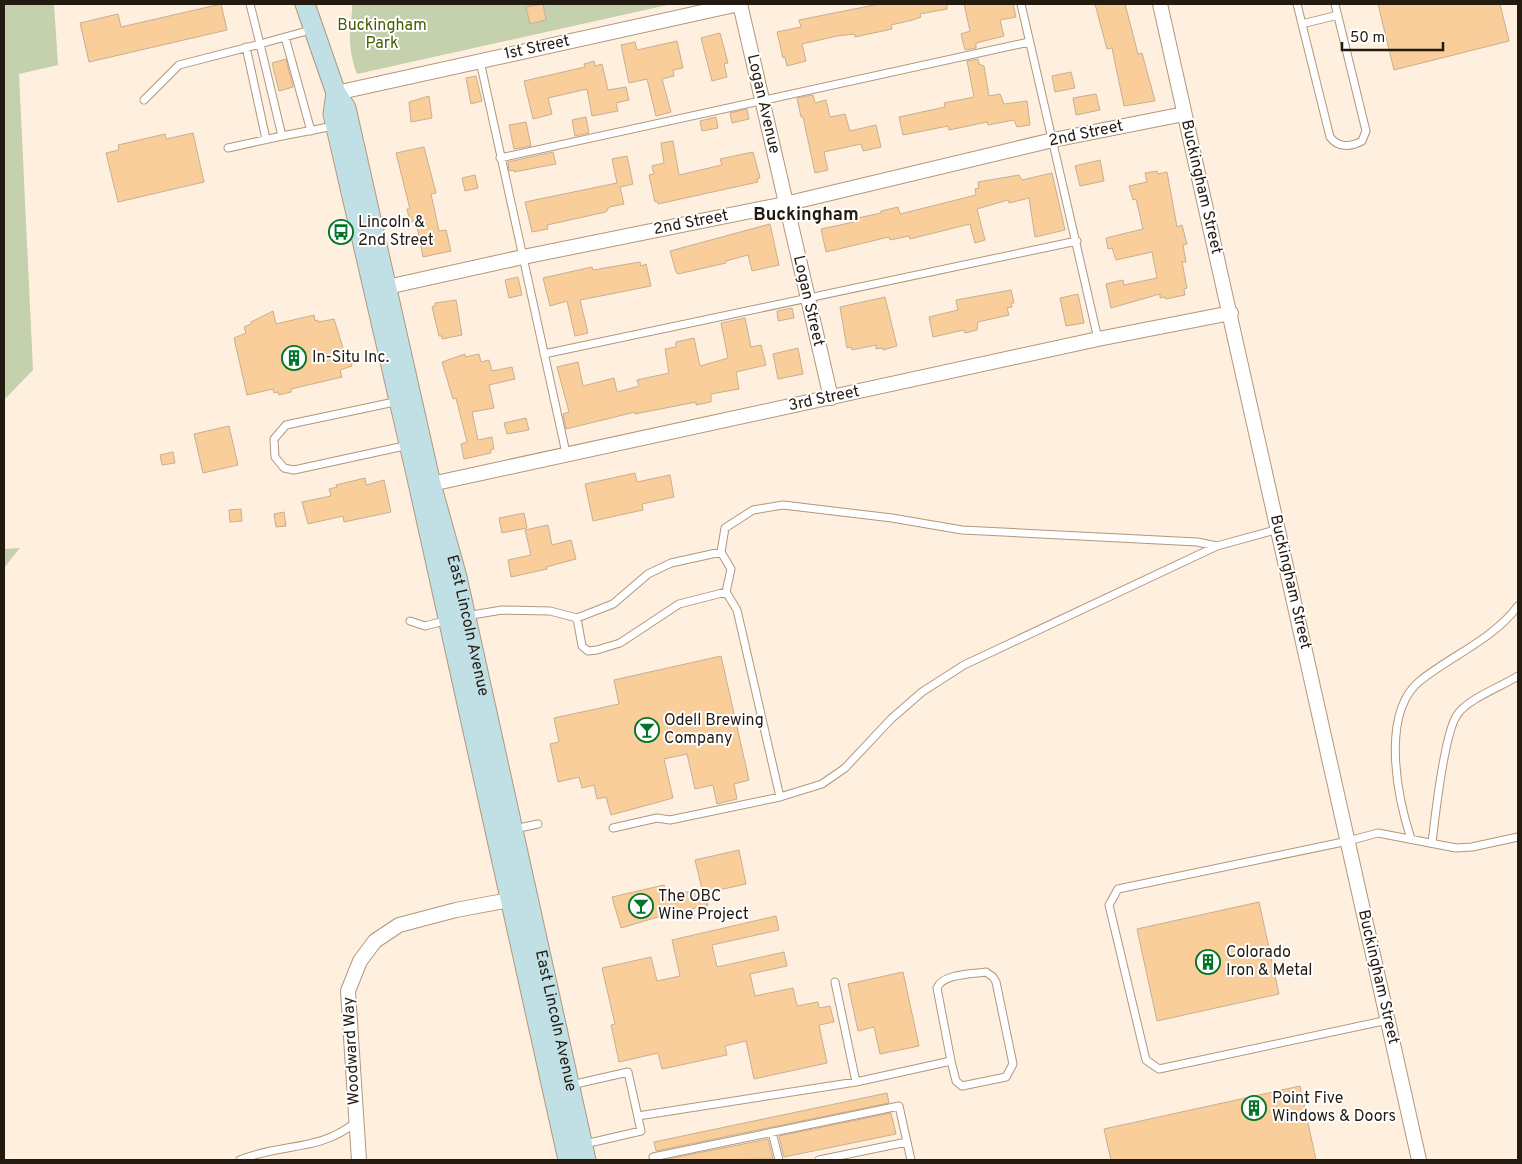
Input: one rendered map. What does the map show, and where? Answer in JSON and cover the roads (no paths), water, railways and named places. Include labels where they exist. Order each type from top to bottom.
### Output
[{"type":"street","name":"East Lincoln Avenue","points":[[305,4],[336,94],[346,108],[379,289]]},
{"type":"street","name":"1st Street","points":[[336,94],[480,60],[739,4]]},
{"type":"street","name":"Logan Avenue","points":[[739,4],[785,204]]},
{"type":"street","name":"Buckingham Street","points":[[1160,4],[1231,313],[1419,1160]]},
{"type":"street","name":"East Lincoln Avenue","points":[[336,94],[333,114],[379,289],[457,618],[514,829],[570,1085],[576,1153]]},
{"type":"street","name":"2nd Street","points":[[379,289],[523,257],[785,204],[1052,140],[1184,114]]},
{"type":"street","name":"Logan Street","points":[[785,204],[831,398]]},
{"type":"street","name":"3rd Street","points":[[425,485],[1098,339],[1231,313]]},
{"type":"street","name":"East Lincoln Avenue","points":[[457,618],[509,900],[576,1153]]},
{"type":"street","name":"Woodward Way","points":[[359,1160],[348,991],[360,961],[375,940],[398,925],[456,910],[509,900]]},
{"type":"lane","points":[[250,4],[282,136]]},
{"type":"lane","points":[[1021,4],[1098,339]]},
{"type":"lane","points":[[1297,4],[1330,137],[1340,145],[1353,145],[1362,141],[1366,130],[1335,4]]},
{"type":"lane","points":[[1302,24],[1338,15]]},
{"type":"lane","points":[[144,100],[179,65],[285,38],[314,28]]},
{"type":"lane","points":[[285,38],[311,131]]},
{"type":"lane","points":[[500,158],[1029,42]]},
{"type":"lane","points":[[246,47],[266,139]]},
{"type":"lane","points":[[480,60],[566,453]]},
{"type":"lane","points":[[228,148],[336,126]]},
{"type":"lane","points":[[544,354],[1077,241]]},
{"type":"lane","points":[[405,400],[286,425],[274,439],[275,456],[284,468],[294,470],[415,443]]},
{"type":"lane","points":[[780,797],[737,610],[726,592],[731,569],[720,552],[726,528],[753,510],[783,505],[892,518],[962,530],[1196,542],[1217,546]]},
{"type":"lane","points":[[613,828],[657,818],[670,820],[780,797],[822,784],[845,768],[891,719],[922,692],[964,665],[1217,546],[1279,529]]},
{"type":"lane","points":[[410,621],[425,626],[502,610],[550,611],[577,618],[613,604],[648,574],[672,563],[720,552]]},
{"type":"lane","points":[[577,618],[582,646],[588,651],[596,650],[620,643],[679,604],[726,592]]},
{"type":"lane","points":[[1412,839],[1398,794],[1396,757],[1399,713],[1407,694],[1421,680],[1500,628],[1518,606]]},
{"type":"lane","points":[[1432,843],[1448,741],[1456,716],[1468,704],[1518,676]]},
{"type":"lane","points":[[514,829],[538,824]]},
{"type":"lane","points":[[1388,1020],[1159,1070],[1146,1060],[1109,905],[1118,889],[1348,841],[1378,832],[1456,848],[1472,847],[1518,837]]},
{"type":"lane","points":[[986,972],[996,982],[1013,1064],[1012,1070],[1006,1077],[962,1086],[956,1081],[951,1061],[938,985],[944,980],[986,972]]},
{"type":"lane","points":[[835,982],[856,1082]]},
{"type":"lane","points":[[638,1116],[856,1082],[951,1061]]},
{"type":"lane","points":[[570,1085],[628,1072],[641,1131],[576,1153]]},
{"type":"lane","points":[[654,1160],[653,1156],[899,1106],[911,1160]]},
{"type":"lane","points":[[240,1160],[320,1143],[342,1134],[356,1122]]},
{"type":"lane","points":[[772,1132],[779,1160]]},
{"type":"lane","points":[[819,1160],[907,1142]]},
{"type":"place","name":"Lincoln & 2nd Street","points":[[341,232]]},
{"type":"place","name":"In-Situ Inc.","points":[[294,358]]},
{"type":"place","name":"Odell Brewing Company","points":[[647,730]]},
{"type":"place","name":"The OBC Wine Project","points":[[641,906]]},
{"type":"place","name":"Colorado Iron & Metal","points":[[1208,962]]},
{"type":"place","name":"Point Five Windows & Doors","points":[[1254,1108]]},
{"type":"district","name":"Buckingham","points":[[806,215]]},
{"type":"park label","name":"Buckingham Park","points":[[382,35]]}]
